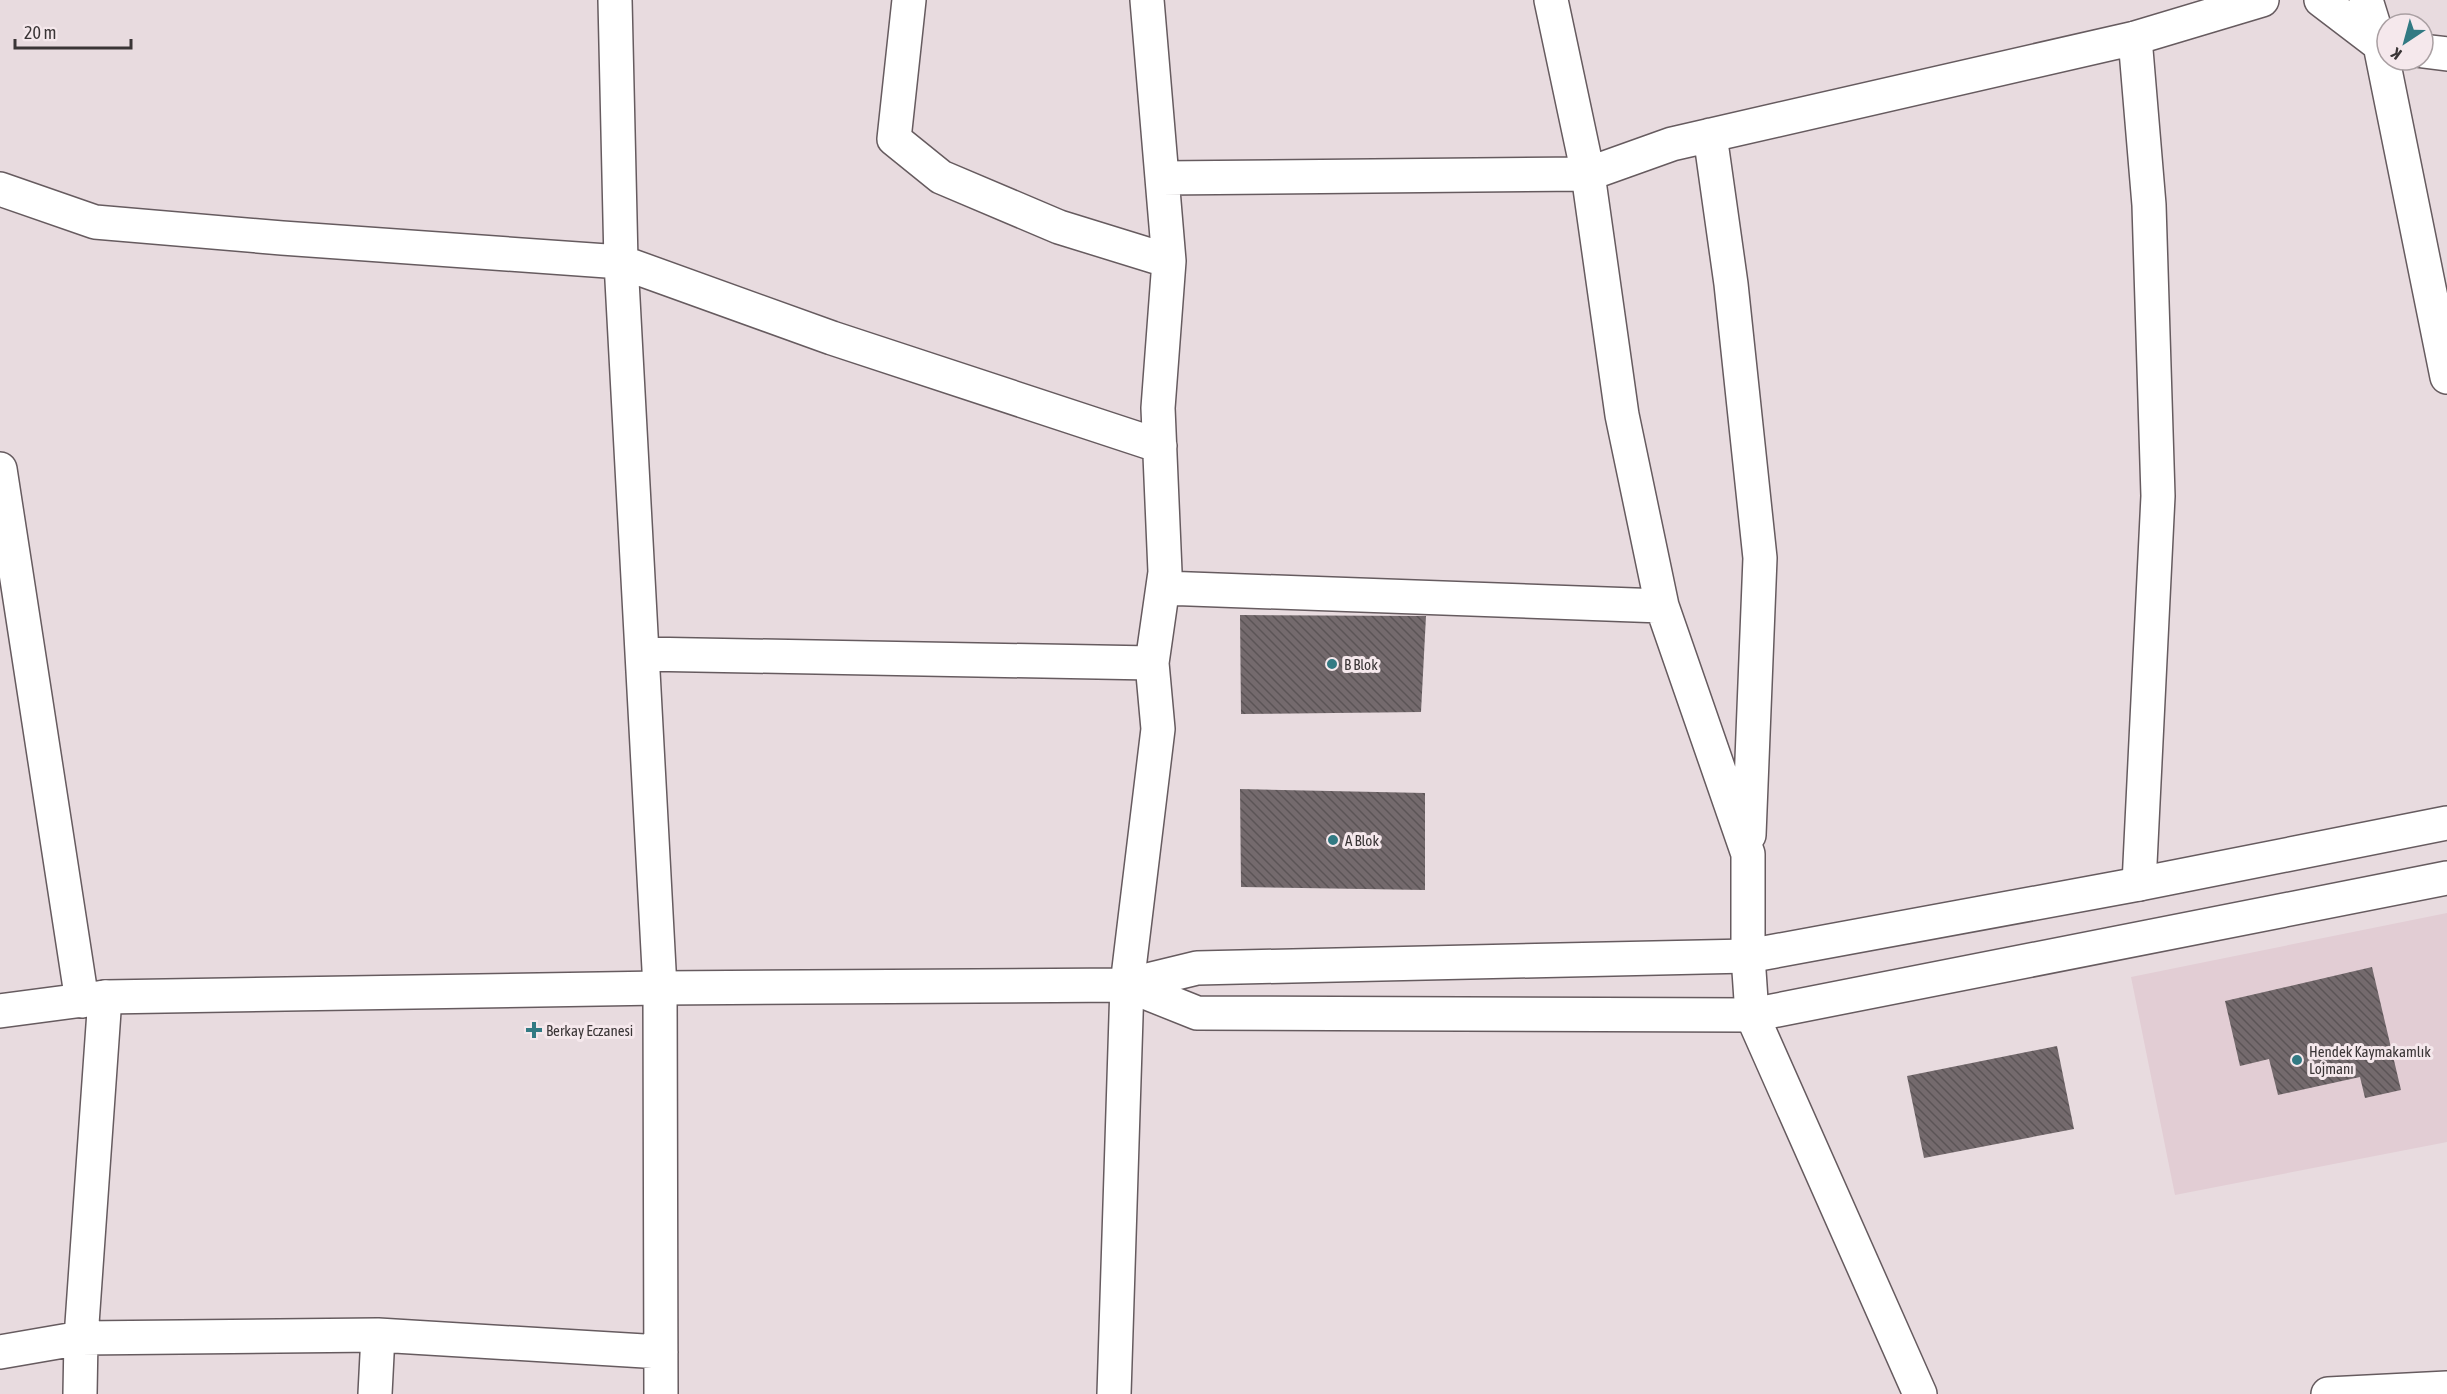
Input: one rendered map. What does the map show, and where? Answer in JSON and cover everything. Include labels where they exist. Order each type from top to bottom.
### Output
[{"type":"street","points":[[615,0],[621,262],[660,988],[661,1394]]},
{"type":"street","points":[[909,0],[894,139],[941,177],[1059,227],[1169,261]]},
{"type":"street","points":[[1114,1394],[1127,985],[1158,729],[1152,663],[1165,572],[1158,408],[1169,261],[1147,0]]},
{"type":"street","points":[[1551,0],[1588,174],[1622,415],[1662,606],[1748,854]]},
{"type":"street","points":[[1162,178],[1588,174],[1672,144],[2135,38],[2262,0]]},
{"type":"street","points":[[2321,0],[2375,39]]},
{"type":"street","points":[[2366,0],[2375,22]]},
{"type":"street","points":[[2135,38],[2150,205],[2158,496],[2139,884]]},
{"type":"street","points":[[2389,72],[2447,376]]},
{"type":"street","points":[[1710,135],[1731,284],[1760,558],[1748,854],[1748,956],[1752,1015],[1920,1394]]},
{"type":"street","points":[[0,189],[95,222],[294,239],[621,262],[832,338],[1160,446]]},
{"type":"street","points":[[0,469],[93,999],[80,1394]]},
{"type":"street","points":[[1163,588],[1662,606]]},
{"type":"street","points":[[642,654],[1152,663]]},
{"type":"street","points":[[0,1011],[93,999],[660,988],[1127,985],[1197,968],[1748,956],[2139,884],[2447,823]]},
{"type":"street","points":[[1127,985],[1197,1013],[1752,1015],[2447,878]]},
{"type":"street","points":[[0,1352],[81,1338],[378,1335],[661,1352]]},
{"type":"street","points":[[375,1394],[378,1335]]},
{"type":"street","points":[[2328,1394],[2447,1388]]},
{"type":"shaded area","name":"Hendek Kaymakamlık Lojmanı","points":[[2447,913],[2447,1142],[2175,1195],[2131,977]]},
{"type":"building","name":"B Blok","points":[[1240,615],[1426,616],[1421,712],[1241,714]]},
{"type":"building","name":"A Blok","points":[[1240,789],[1425,793],[1425,890],[1241,887]]},
{"type":"building","name":"Hendek Kaymakamlık Lojmanı","points":[[2372,967],[2401,1090],[2365,1098],[2360,1077],[2278,1095],[2269,1059],[2240,1066],[2225,1001]]},
{"type":"building","points":[[2057,1046],[2074,1129],[1924,1158],[1907,1076]]},
{"type":"place","name":"B Blok","points":[[1332,664]]},
{"type":"place","name":"A Blok","points":[[1333,840]]},
{"type":"place","name":"Berkay Eczanesi","points":[[534,1030]]},
{"type":"place","name":"Hendek Kaymakamlık Lojmanı","points":[[2297,1060]]}]
